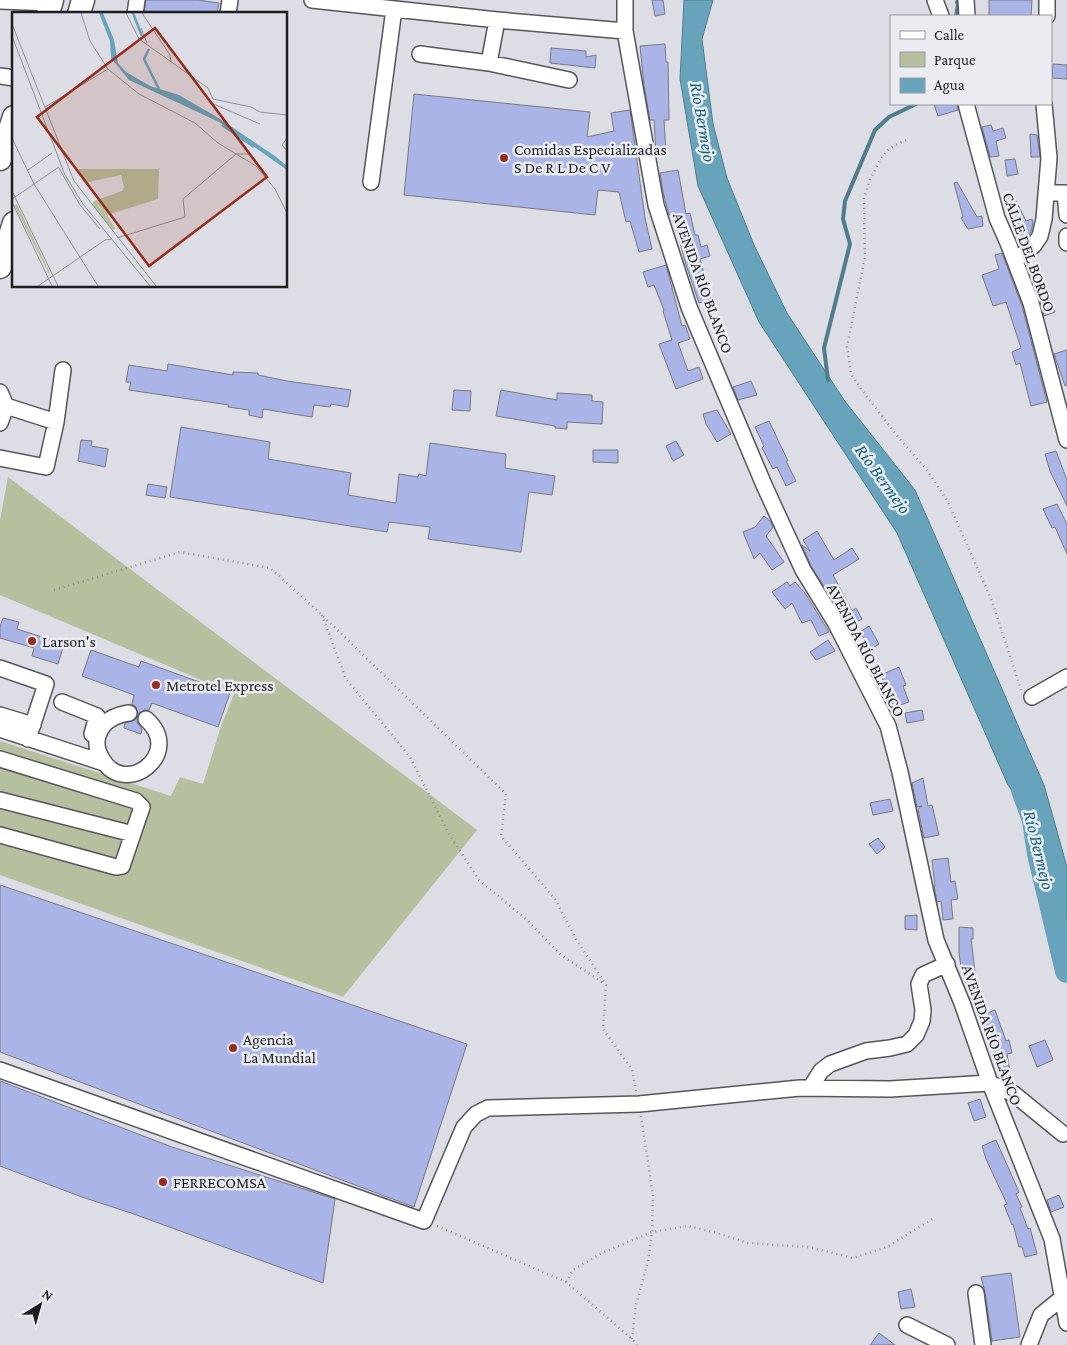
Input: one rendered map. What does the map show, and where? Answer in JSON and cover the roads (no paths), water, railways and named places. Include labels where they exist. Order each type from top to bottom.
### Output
[{"type":"highway","points":[[1,154],[12,123]]},
{"type":"highway","points":[[0,268],[12,229]]},
{"type":"street","points":[[312,0],[497,20],[626,31]]},
{"type":"street","name":"AVENIDA RÍO BLANCO","points":[[625,0],[626,31],[656,204],[689,307],[764,485],[803,570],[835,622],[888,726],[900,772],[936,940],[1052,1239],[1067,1322]]},
{"type":"street","points":[[935,0],[941,15]]},
{"type":"street","points":[[966,0],[967,15]]},
{"type":"street","points":[[1046,15],[1047,0]]},
{"type":"street","points":[[0,1],[51,6]]},
{"type":"street","points":[[370,182],[394,9]]},
{"type":"street","points":[[489,63],[497,20]]},
{"type":"street","points":[[420,54],[489,63],[569,80]]},
{"type":"street","name":"CALLE DEL BORDO","points":[[966,105],[996,218],[1031,303],[1067,440]]},
{"type":"street","points":[[1015,261],[1034,245],[1040,236],[1044,219],[1049,158],[1044,105]]},
{"type":"street","points":[[1046,193],[1065,192],[1067,215]]},
{"type":"street","points":[[1067,236],[1067,244]]},
{"type":"street","points":[[0,458],[46,467],[56,422],[63,370]]},
{"type":"street","points":[[0,392],[3,406],[0,423]]},
{"type":"street","points":[[3,406],[56,422]]},
{"type":"street","points":[[0,668],[46,684],[30,732]]},
{"type":"street","points":[[1032,697],[1067,677]]},
{"type":"street","points":[[62,702],[97,716],[84,756]]},
{"type":"street","points":[[104,764],[99,755],[97,745],[98,735],[102,726],[110,718],[119,714],[129,713]]},
{"type":"street","points":[[0,714],[30,732],[104,764],[121,774],[141,772],[150,766],[156,758],[158,738],[154,728],[146,719]]},
{"type":"street","points":[[0,729],[30,732]]},
{"type":"street","points":[[0,759],[136,800],[142,806],[122,866],[116,868],[0,835]]},
{"type":"street","points":[[0,800],[133,834]]},
{"type":"street","points":[[811,1087],[821,1071],[830,1064],[866,1050],[907,1044],[916,1035],[922,1021],[923,1010],[919,984],[923,975],[946,964]]},
{"type":"street","points":[[0,1070],[424,1221],[464,1128],[476,1114],[488,1108],[639,1104],[811,1087],[890,1089],[990,1083],[1014,1094],[1063,1134]]},
{"type":"street","points":[[976,1292],[984,1345],[979,1345]]},
{"type":"street","points":[[1029,1345],[1041,1315],[1062,1297]]},
{"type":"street","points":[[907,1325],[947,1345]]},
{"type":"water","points":[[684,0],[713,0],[702,39],[713,124],[727,178],[754,245],[787,313],[844,400],[915,490],[1044,785],[1067,867],[1067,970],[1039,854],[1034,820],[1008,785],[897,533],[759,322],[698,186],[680,79]]},
{"type":"waterway","points":[[956,15],[957,2]]},
{"type":"waterway","points":[[828,380],[824,348],[850,244],[843,219],[845,201],[875,130],[889,117],[914,105]]},
{"type":"waterway","name":"Río Bermejo","points":[[1023,790],[1034,820],[1039,854],[1067,971]]},
{"type":"place","name":"Comidas Especializadas S De R L De C V","points":[[504,158]]},
{"type":"place","name":"Larson's","points":[[32,641]]},
{"type":"place","name":"Metrotel Express","points":[[156,685]]},
{"type":"place","name":"Agencia La Mundial","points":[[233,1048]]},
{"type":"place","name":"FERRECOMSA","points":[[163,1182]]}]
